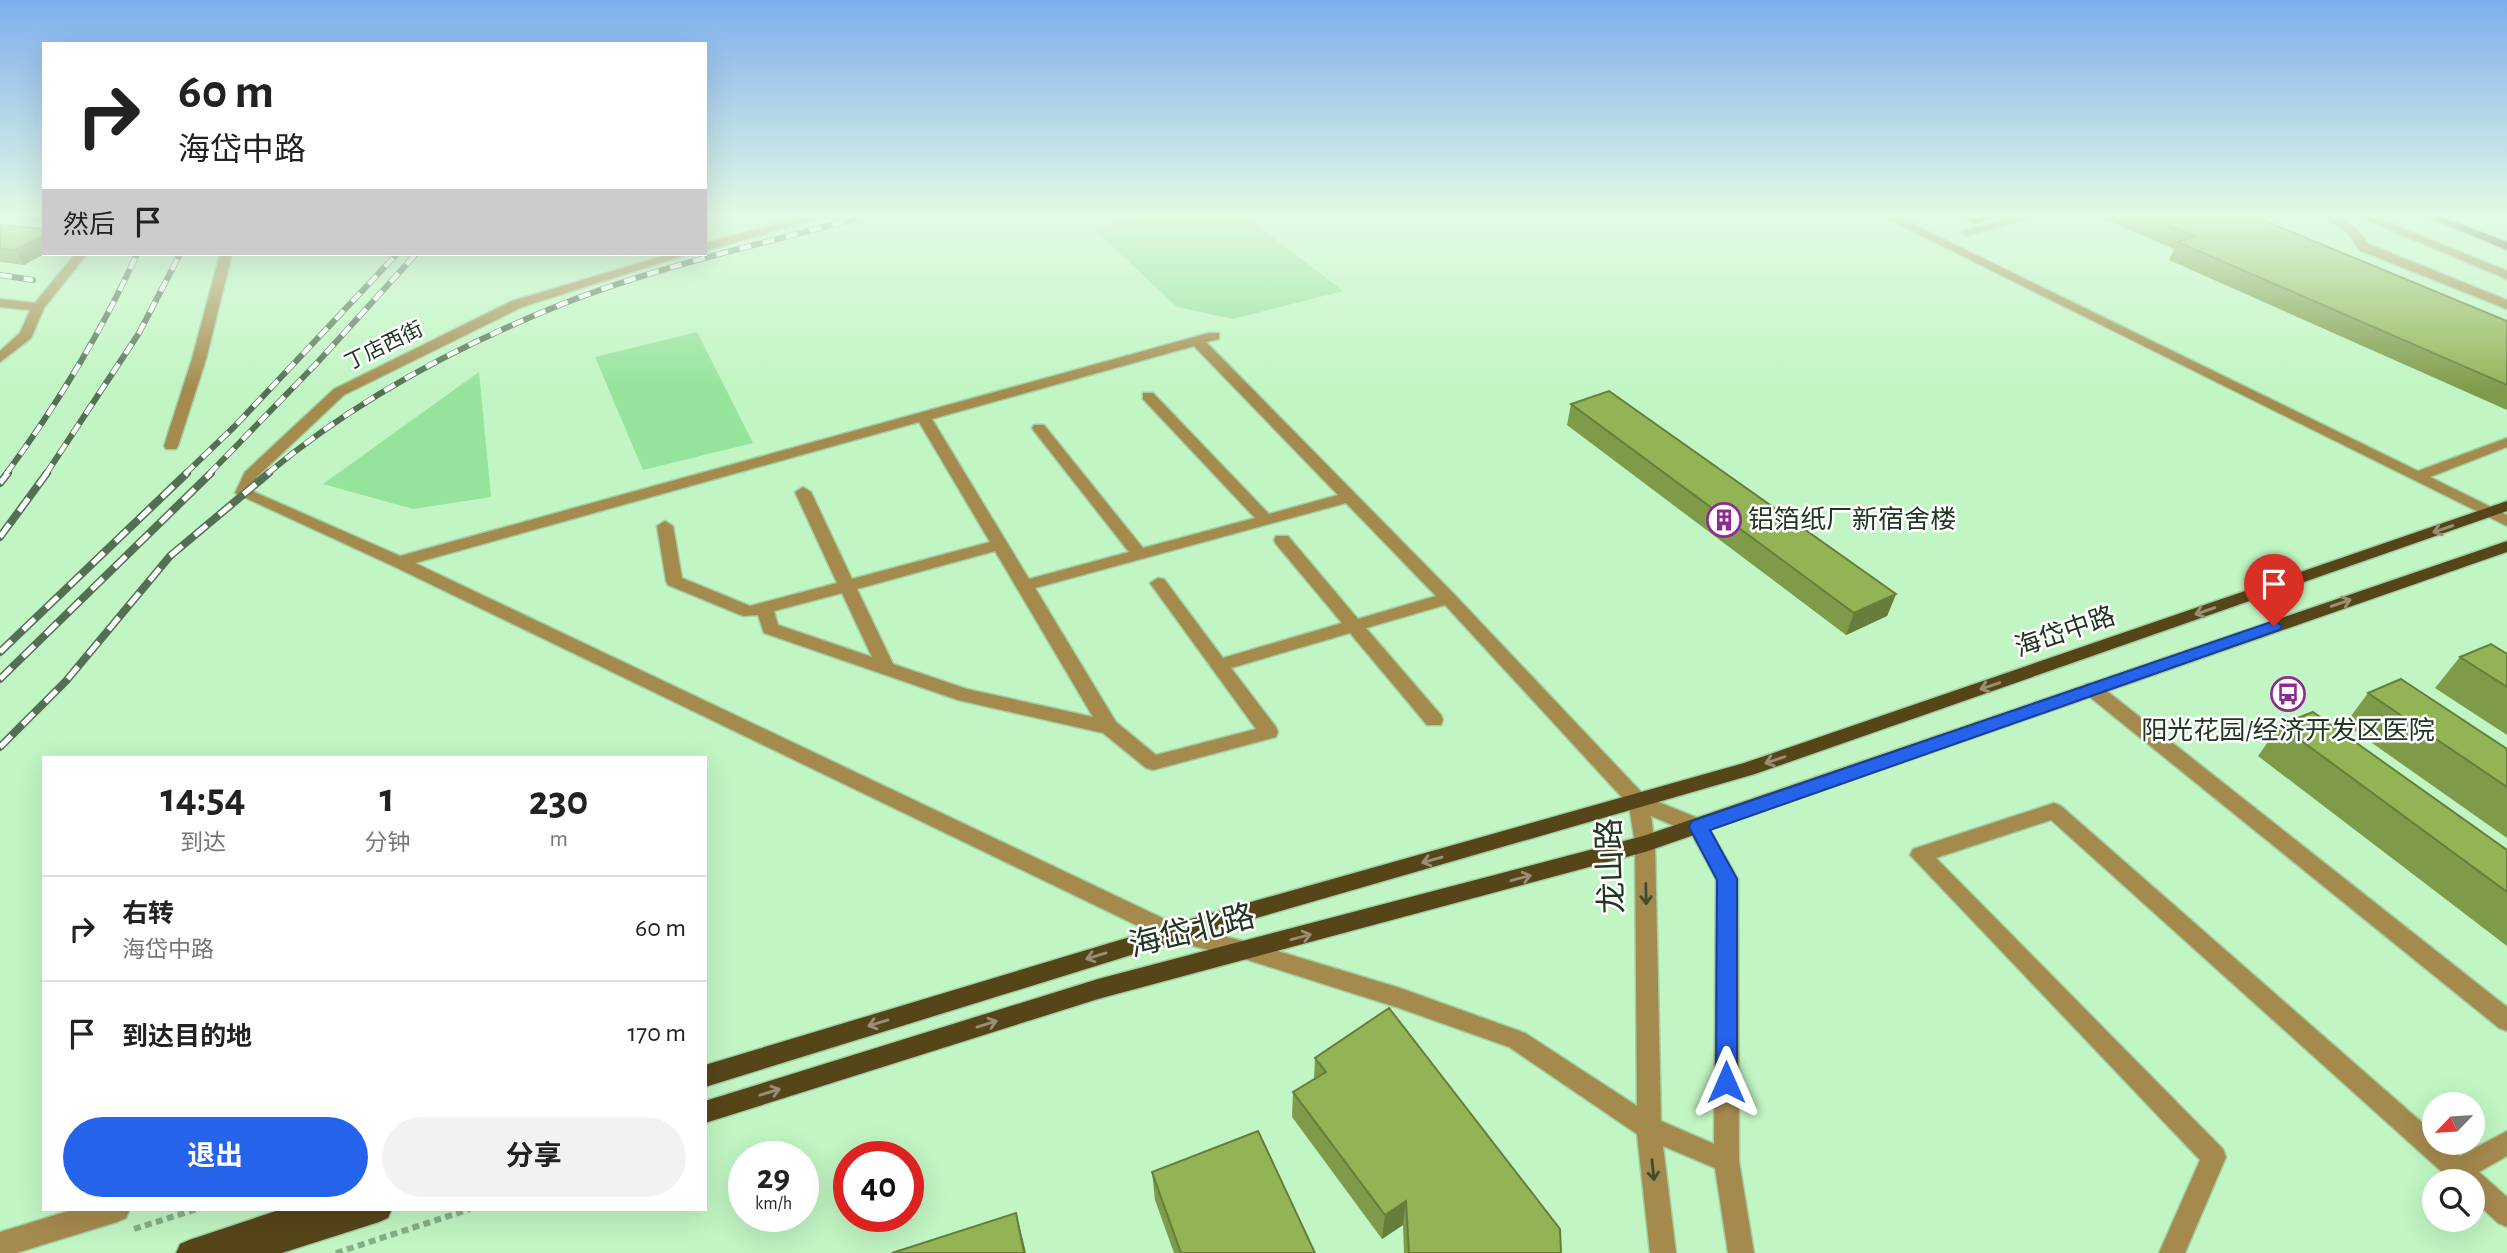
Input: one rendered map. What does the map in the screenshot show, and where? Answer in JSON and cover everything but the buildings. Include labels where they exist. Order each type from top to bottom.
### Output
[{"type":"main road","name":"海岱中路","points":[[1639,802],[1748,769],[2502,513]]},
{"type":"main road","points":[[1698,827],[2507,546]]},
{"type":"main road","name":"海岱北路","points":[[707,1075],[1172,933],[1639,802]]},
{"type":"main road","name":"海岱北路","points":[[707,1111],[1098,989],[1645,844],[1698,827]]},
{"type":"main road","points":[[189,1253],[315,1211]]},
{"type":"main road","points":[[242,1253],[373,1211]]},
{"type":"street","points":[[0,358],[26,335],[38,307],[64,274]]},
{"type":"street","points":[[171,446],[200,359],[221,274]]},
{"type":"street","name":"丁店西街","points":[[398,562],[243,493],[250,475],[339,392],[517,304],[614,274]]},
{"type":"street","points":[[2007,274],[2419,477],[2502,513]]},
{"type":"street","points":[[2431,274],[2507,305]]},
{"type":"street","points":[[0,303],[38,307]]},
{"type":"street","points":[[398,562],[1206,339],[1349,497],[1448,597],[1639,802]]},
{"type":"street","points":[[1148,396],[1266,520]]},
{"type":"street","points":[[924,418],[1109,727],[1153,763],[1269,732],[1158,583]]},
{"type":"street","points":[[1039,428],[1139,554]]},
{"type":"street","points":[[2419,477],[2507,442]]},
{"type":"street","points":[[803,492],[886,668]]},
{"type":"street","points":[[1023,586],[1349,497]]},
{"type":"street","points":[[665,526],[674,581],[749,612],[999,545]]},
{"type":"street","points":[[1282,540],[1434,720]]},
{"type":"street","points":[[398,562],[1172,933],[1248,951],[1400,998],[1517,1040],[1649,1128],[1726,1161]]},
{"type":"street","points":[[1220,665],[1448,597]]},
{"type":"street","points":[[765,608],[771,629],[965,695],[1109,727]]},
{"type":"street","points":[[2092,689],[2507,1021]]},
{"type":"street","name":"龙山路","points":[[1639,802],[1698,827]]},
{"type":"street","name":"龙山路","points":[[1639,802],[1645,844],[1649,1128],[1662,1253]]},
{"type":"street","points":[[2172,1253],[2214,1157],[1920,855],[2054,811],[2457,1169]]},
{"type":"street","points":[[1698,827],[1727,879],[1726,1161],[1741,1253]]},
{"type":"street","points":[[2477,1169],[2507,1143]]},
{"type":"street","points":[[2485,1194],[2507,1214]]},
{"type":"street","points":[[0,1245],[110,1211]]},
{"type":"path","points":[[336,1253],[464,1211]]},
{"type":"green space","points":[[1142,274],[1321,274],[1343,291],[1233,319],[1177,307]]},
{"type":"green space","points":[[697,332],[753,443],[643,470],[595,357]]},
{"type":"green space","points":[[479,372],[491,497],[413,509],[323,484]]},
{"type":"railway","points":[[6,474],[77,368],[127,274]]},
{"type":"railway","points":[[46,474],[139,333],[169,274]]},
{"type":"railway","points":[[185,474],[234,427],[378,274]]},
{"type":"railway","points":[[209,474],[316,364],[397,274]]},
{"type":"railway","points":[[267,474],[333,424],[438,361],[550,309],[649,274]]},
{"type":"railway","points":[[0,275],[33,280]]},
{"type":"railway","points":[[0,483],[8,473]]},
{"type":"railway","points":[[0,537],[47,473]]},
{"type":"railway","points":[[0,652],[187,473]]},
{"type":"railway","points":[[0,679],[211,473]]},
{"type":"railway","points":[[0,747],[66,681],[170,556],[269,473]]},
{"type":"place","name":"铝箔纸厂新宿舍楼","points":[[1724,520]]},
{"type":"place","name":"阳光花园/经济开发区医院","points":[[2288,694]]},
{"type":"route","points":[[1726,1082],[1727,879],[1698,827],[2274,626]]}]
